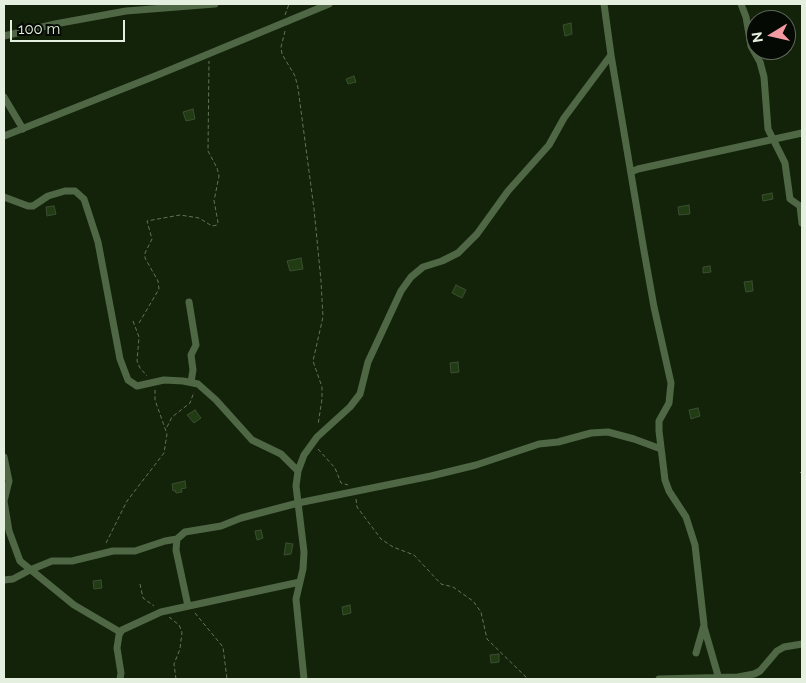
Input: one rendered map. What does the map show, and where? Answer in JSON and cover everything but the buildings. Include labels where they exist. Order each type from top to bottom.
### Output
[{"type":"street","points":[[4,36],[55,24],[126,11],[215,4]]},
{"type":"street","points":[[4,136],[329,4]]},
{"type":"street","points":[[604,4],[654,307],[671,383],[668,403],[659,420],[665,480],[669,491],[686,517],[695,545],[704,625],[719,678]]},
{"type":"street","points":[[741,4],[746,17],[751,46],[760,62],[764,77],[768,128],[785,163],[790,199],[800,206],[802,224]]},
{"type":"street","points":[[304,679],[296,599],[304,552],[296,486],[298,471],[304,454],[314,440],[350,407],[360,394],[368,362],[401,291],[411,277],[423,267],[458,253],[477,234],[508,191],[549,145],[564,118],[611,55]]},
{"type":"street","points":[[4,97],[23,128]]},
{"type":"street","points":[[631,172],[802,134]]},
{"type":"street","points":[[4,196],[28,206],[33,206],[48,196],[65,191],[75,191],[84,199],[98,242],[120,359],[128,380],[138,386],[164,380],[194,383],[216,400],[252,440],[281,454],[298,471]]},
{"type":"street","points":[[189,302],[196,345],[191,355],[194,383]]},
{"type":"street","points":[[4,580],[13,580],[30,570],[52,561],[72,561],[113,551],[135,551],[177,539],[186,532],[221,526],[241,518],[298,502],[449,472],[539,444],[558,442],[591,433],[608,432],[661,449]]},
{"type":"street","points":[[4,457],[9,481],[4,501],[9,531],[20,561],[74,605],[120,632]]},
{"type":"street","points":[[177,539],[177,562],[189,606]]},
{"type":"street","points":[[120,632],[161,612],[300,582]]},
{"type":"street","points":[[696,653],[704,625]]},
{"type":"street","points":[[120,632],[117,648],[121,673],[120,679]]},
{"type":"street","points":[[659,679],[738,677],[754,674],[760,671],[777,651],[784,647],[802,644]]},
{"type":"path","points":[[289,4],[286,12],[282,54],[295,76],[298,88],[314,209],[321,281],[322,317],[313,362],[322,387],[322,399],[314,440],[335,468],[342,483],[353,488],[356,492],[357,507],[381,539],[393,547],[414,555],[441,584],[452,587],[473,600],[483,618],[487,639],[528,679]]},
{"type":"path","points":[[139,323],[159,289],[158,281],[145,258],[152,239],[147,221],[180,215],[199,218],[212,226],[217,225],[218,222],[214,201],[219,176],[208,151],[209,63],[206,55]]},
{"type":"path","points":[[106,543],[127,501],[163,455],[167,438],[166,428],[157,406],[156,391],[137,361],[139,337],[133,321]]},
{"type":"path","points":[[166,428],[172,417],[190,403],[194,383]]},
{"type":"path","points":[[140,584],[144,600],[154,605],[181,628],[180,649],[174,664],[176,679]]},
{"type":"path","points":[[189,606],[223,648],[227,679]]}]
